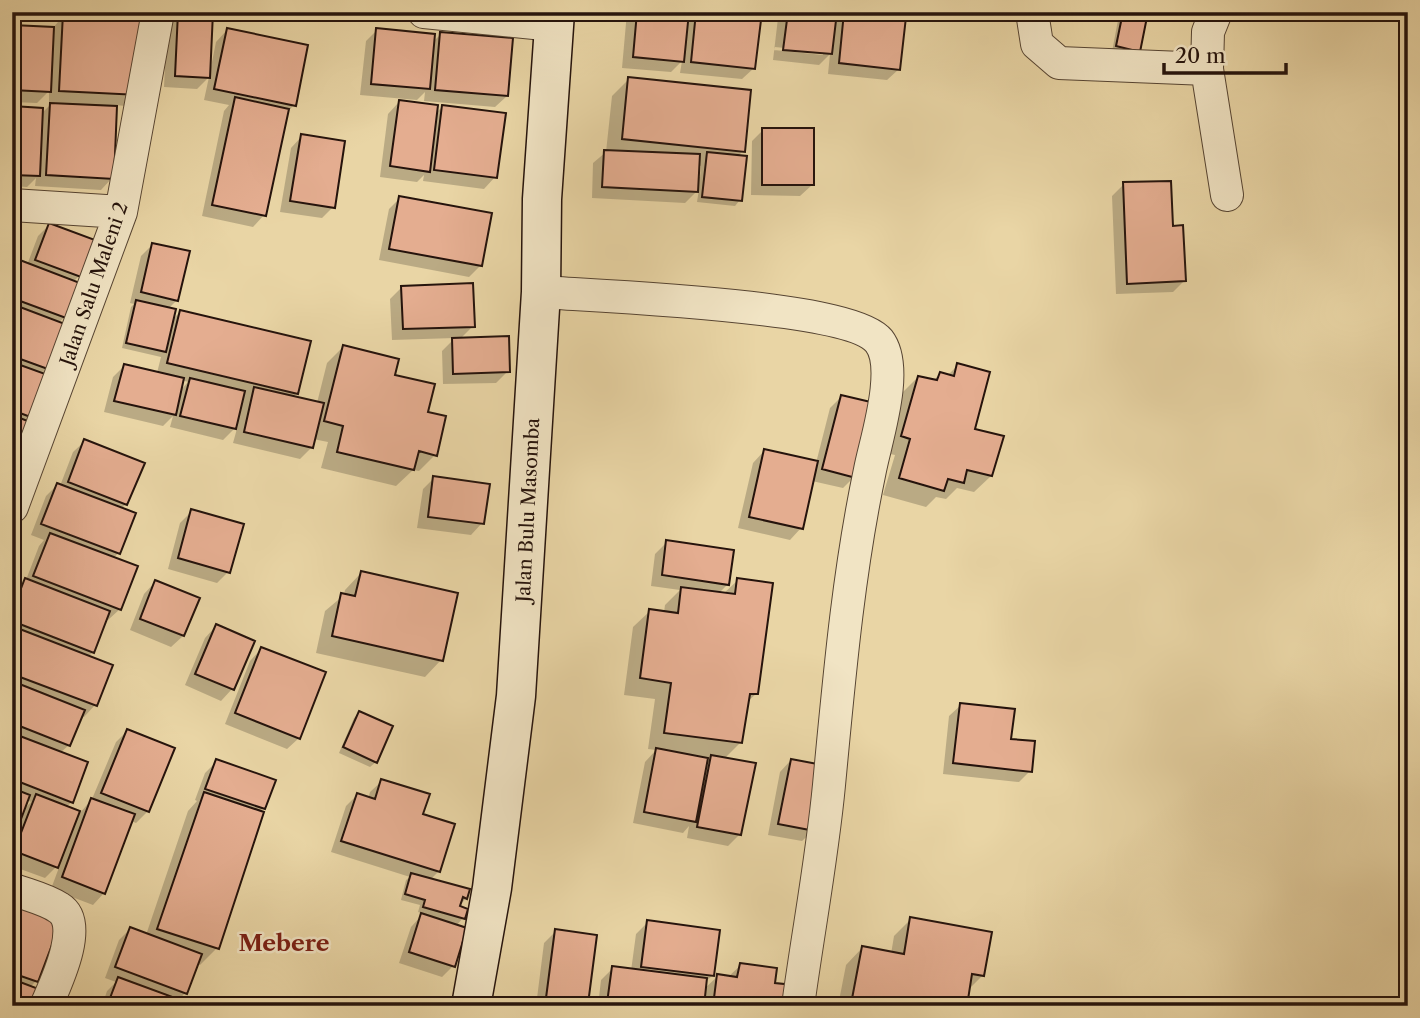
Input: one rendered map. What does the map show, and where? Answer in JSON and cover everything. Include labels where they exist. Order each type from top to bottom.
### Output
[{"type":"street","name":"Jalan Salu Maleni 2","points":[[12,507],[121,212],[158,12]]},
{"type":"street","points":[[424,12],[554,19]]},
{"type":"street","points":[[1032,12],[1037,44],[1059,63],[1207,69]]},
{"type":"street","points":[[1216,12],[1208,32],[1207,69],[1227,195]]},
{"type":"street","name":"Jalan Bulu Masomba","points":[[471,1006],[492,888],[516,695],[541,292],[542,199],[554,19]]},
{"type":"street","points":[[12,205],[121,212]]},
{"type":"street","points":[[541,292],[737,305],[816,318],[866,331],[879,341],[886,355],[888,371],[884,400],[847,600],[828,787],[798,1006]]},
{"type":"street","points":[[12,889],[61,908],[69,922],[69,940],[46,1006]]},
{"type":"building","points":[[178,12],[213,12],[210,78],[175,76]]},
{"type":"building","points":[[637,12],[689,12],[684,62],[633,57]]},
{"type":"building","points":[[696,12],[762,12],[755,69],[691,62]]},
{"type":"building","points":[[788,12],[837,12],[832,54],[783,50]]},
{"type":"building","points":[[844,12],[906,17],[900,70],[839,63]]},
{"type":"building","points":[[1123,12],[1147,17],[1140,52],[1116,46]]},
{"type":"building","points":[[63,13],[143,17],[139,95],[59,91]]},
{"type":"building","points":[[12,25],[54,27],[51,92],[12,90]]},
{"type":"building","points":[[227,28],[308,45],[296,106],[214,89]]},
{"type":"building","points":[[376,28],[435,34],[430,89],[371,84]]},
{"type":"building","points":[[440,32],[513,38],[508,96],[435,90]]},
{"type":"building","points":[[628,77],[751,90],[745,152],[622,139]]},
{"type":"building","points":[[235,97],[289,109],[266,216],[212,205]]},
{"type":"building","points":[[399,100],[438,105],[430,172],[390,166]]},
{"type":"building","points":[[50,103],[117,106],[114,179],[46,175]]},
{"type":"building","points":[[442,105],[506,113],[497,178],[434,170]]},
{"type":"building","points":[[12,106],[43,108],[40,176],[12,175]]},
{"type":"building","points":[[762,128],[814,128],[814,185],[762,185]]},
{"type":"building","points":[[301,134],[345,141],[335,208],[290,201]]},
{"type":"building","points":[[604,150],[700,154],[698,192],[602,187]]},
{"type":"building","points":[[707,152],[747,156],[742,201],[702,197]]},
{"type":"building","points":[[1171,181],[1173,226],[1183,225],[1186,281],[1127,284],[1123,182]]},
{"type":"building","points":[[399,196],[492,213],[482,266],[389,249]]},
{"type":"building","points":[[49,223],[95,240],[81,277],[35,260]]},
{"type":"building","points":[[152,243],[190,251],[178,301],[141,292]]},
{"type":"building","points":[[12,257],[80,283],[66,318],[12,298]]},
{"type":"building","points":[[473,283],[475,327],[403,329],[401,286]]},
{"type":"building","points":[[136,300],[176,309],[166,352],[126,343]]},
{"type":"building","points":[[12,304],[73,327],[56,372],[12,356]]},
{"type":"building","points":[[180,310],[311,341],[298,394],[167,363]]},
{"type":"building","points":[[509,336],[510,372],[453,374],[452,338]]},
{"type":"building","points":[[343,345],[399,359],[395,375],[435,384],[428,412],[446,416],[437,456],[419,451],[414,470],[337,452],[343,426],[324,421]]},
{"type":"building","points":[[12,362],[48,375],[33,418],[12,410]]},
{"type":"building","points":[[957,363],[990,372],[975,429],[1004,436],[992,476],[967,470],[964,483],[948,479],[944,491],[899,478],[910,439],[901,436],[918,376],[937,380],[940,372],[954,376]]},
{"type":"building","points":[[124,364],[184,378],[176,415],[114,401]]},
{"type":"building","points":[[190,378],[245,391],[236,429],[180,416]]},
{"type":"building","points":[[254,387],[324,403],[313,448],[244,432]]},
{"type":"building","points":[[841,395],[875,403],[856,478],[822,469]]},
{"type":"building","points":[[12,415],[33,423],[18,461],[12,459]]},
{"type":"building","points":[[84,439],[145,463],[127,505],[68,482]]},
{"type":"building","points":[[764,449],[818,461],[803,529],[749,517]]},
{"type":"building","points":[[433,476],[490,484],[484,524],[428,517]]},
{"type":"building","points":[[57,483],[136,513],[120,554],[41,524]]},
{"type":"building","points":[[191,509],[244,524],[230,573],[178,558]]},
{"type":"building","points":[[50,533],[138,566],[121,610],[33,576]]},
{"type":"building","points":[[666,540],[734,550],[729,585],[662,575]]},
{"type":"building","points":[[361,571],[458,593],[443,661],[332,636],[341,593],[355,596]]},
{"type":"building","points":[[25,578],[110,611],[94,653],[12,621],[12,612]]},
{"type":"building","points":[[737,578],[773,583],[758,694],[750,694],[742,743],[664,733],[671,683],[640,678],[649,609],[678,613],[681,587],[735,594]]},
{"type":"building","points":[[155,580],[200,598],[184,636],[140,619]]},
{"type":"building","points":[[216,624],[255,641],[234,690],[195,674]]},
{"type":"building","points":[[12,626],[113,665],[97,706],[12,674]]},
{"type":"building","points":[[261,647],[326,672],[300,739],[235,713]]},
{"type":"building","points":[[12,681],[85,710],[70,746],[12,723]]},
{"type":"building","points":[[960,703],[1015,709],[1011,739],[1035,741],[1032,772],[953,763]]},
{"type":"building","points":[[359,711],[393,726],[377,763],[343,747]]},
{"type":"building","points":[[127,729],[175,748],[149,812],[101,793]]},
{"type":"building","points":[[12,733],[88,762],[73,803],[12,779]]},
{"type":"building","points":[[656,748],[708,758],[696,822],[644,812]]},
{"type":"building","points":[[711,755],[756,763],[741,835],[697,827]]},
{"type":"building","points":[[216,759],[276,780],[265,809],[205,789]]},
{"type":"building","points":[[791,759],[828,766],[815,831],[778,824]]},
{"type":"building","points":[[381,779],[430,794],[423,814],[455,824],[440,872],[341,841],[357,793],[375,799]]},
{"type":"building","points":[[12,788],[30,795],[12,843]]},
{"type":"building","points":[[204,792],[264,812],[219,949],[157,929]]},
{"type":"building","points":[[36,794],[80,811],[58,868],[14,851]]},
{"type":"building","points":[[91,798],[135,814],[105,894],[62,877]]},
{"type":"building","points":[[411,873],[470,889],[467,899],[463,897],[460,906],[468,909],[465,919],[423,907],[425,900],[405,894]]},
{"type":"building","points":[[12,903],[61,921],[38,982],[12,973]]},
{"type":"building","points":[[421,913],[467,928],[455,967],[409,952]]},
{"type":"building","points":[[910,917],[992,932],[984,976],[972,974],[967,1006],[851,1004],[862,946],[904,954]]},
{"type":"building","points":[[647,920],[720,930],[714,976],[641,967]]},
{"type":"building","points":[[130,927],[202,954],[187,994],[115,967]]},
{"type":"building","points":[[555,929],[597,935],[588,1004],[546,998]]},
{"type":"building","points":[[740,963],[777,968],[775,983],[794,985],[791,1006],[713,1006],[717,974],[737,977]]},
{"type":"building","points":[[612,966],[707,978],[704,1006],[626,1006],[607,1003]]},
{"type":"building","points":[[118,977],[178,999],[175,1006],[107,1006]]},
{"type":"building","points":[[12,979],[44,991],[38,1006],[12,1006]]},
{"type":"district","name":"Mebere","points":[[284,943]]}]
